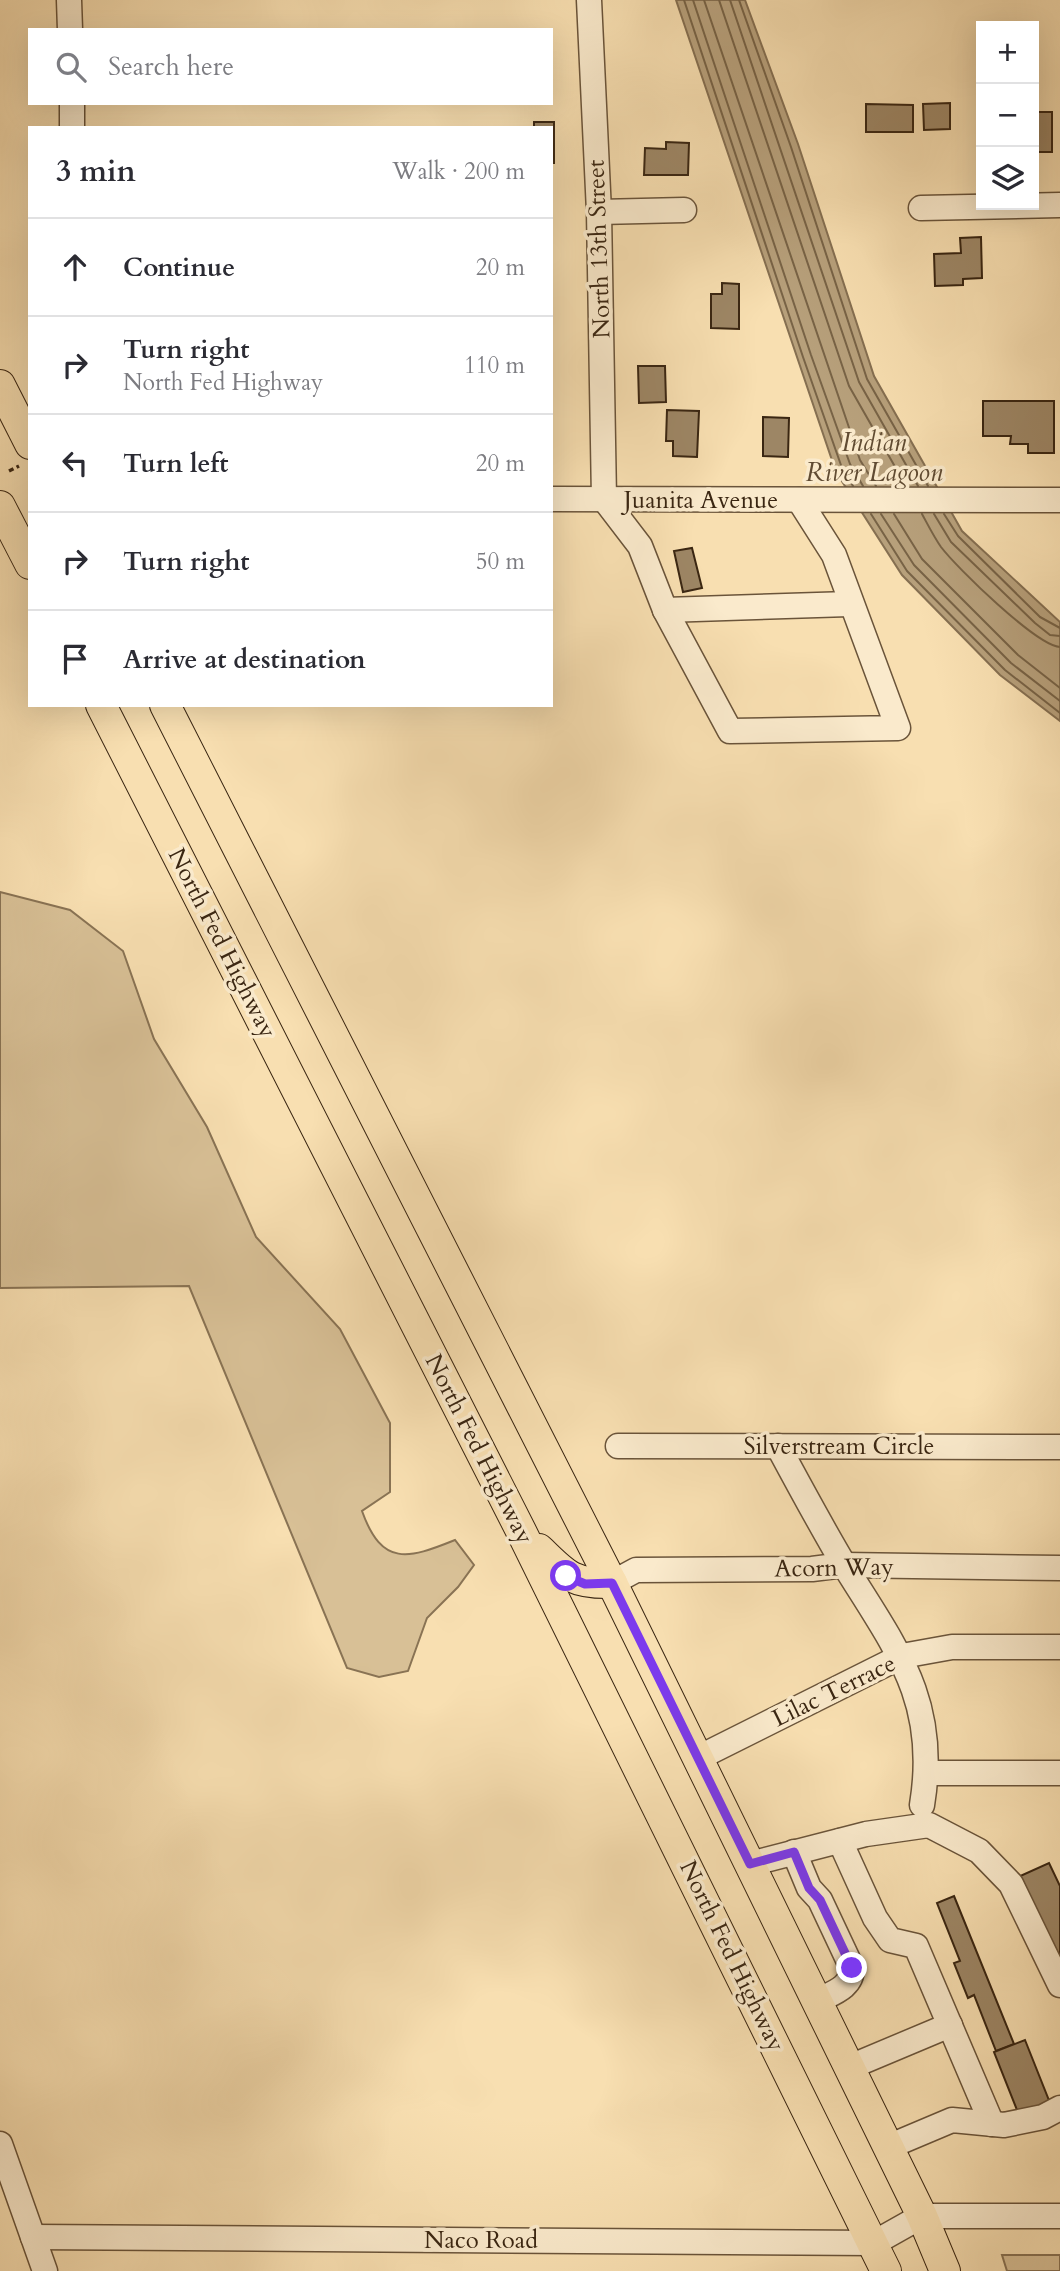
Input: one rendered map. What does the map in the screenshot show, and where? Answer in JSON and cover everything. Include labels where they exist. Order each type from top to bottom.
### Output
[{"type":"main road","points":[[0,385],[28,440]]},
{"type":"main road","points":[[0,506],[28,560]]},
{"type":"main road","name":"North Fed Highway","points":[[103,707],[521,1531],[886,2271]]},
{"type":"main road","points":[[166,707],[612,1583],[850,2067],[922,2216],[945,2271]]},
{"type":"main road","points":[[521,1531],[566,1576],[585,1584],[612,1583]]},
{"type":"street","points":[[69,0],[70,28]]},
{"type":"street","name":"North 13th Street","points":[[589,0],[599,212],[604,499]]},
{"type":"street","points":[[72,105],[72,126]]},
{"type":"street","points":[[921,208],[1060,205]]},
{"type":"street","points":[[599,212],[684,210]]},
{"type":"street","name":"Juanita Avenue","points":[[553,499],[1060,500]]},
{"type":"street","points":[[604,499],[640,546],[665,610],[730,731],[898,728],[849,604],[834,555],[799,500]]},
{"type":"street","points":[[665,610],[849,604]]},
{"type":"street","name":"Silverstream Circle","points":[[618,1446],[1060,1447]]},
{"type":"street","points":[[778,1446],[844,1565],[902,1656],[914,1683],[928,1773],[922,1805]]},
{"type":"street","name":"Acorn Way","points":[[612,1583],[636,1570],[812,1569],[844,1565],[1060,1568]]},
{"type":"street","name":"Lilac Terrace","points":[[698,1758],[902,1656],[952,1647],[1060,1647]]},
{"type":"street","points":[[928,1773],[1060,1773]]},
{"type":"street","points":[[750,1864],[840,1841],[929,1825],[979,1851],[1011,1884],[1060,1985]]},
{"type":"street","points":[[840,1841],[875,1918],[890,1940],[916,1946],[992,2124]]},
{"type":"street","points":[[794,1852],[809,1888],[820,1900],[852,1968],[852,1977],[846,1985],[817,2001]]},
{"type":"street","points":[[850,2067],[950,2025]]},
{"type":"street","points":[[888,2147],[952,2120],[1004,2125],[1043,2117],[1060,2108]]},
{"type":"street","points":[[0,2144],[45,2271]]},
{"type":"street","points":[[922,2216],[1060,2216]]},
{"type":"street","name":"Naco Road","points":[[33,2237],[874,2243],[922,2216]]},
{"type":"shaded area","points":[[0,892],[70,910],[123,951],[154,1039],[207,1127],[256,1237],[340,1329],[390,1423],[390,1492],[362,1511],[370,1529],[378,1542],[398,1554],[423,1551],[455,1540],[474,1565],[458,1587],[427,1618],[408,1671],[379,1677],[347,1668],[189,1286],[0,1288]]},
{"type":"shaded area","points":[[1002,2255],[1060,2255],[1060,2271],[1007,2271]]},
{"type":"water","name":"Indian River Lagoon","points":[[676,0],[745,0],[798,144],[874,376],[962,531],[1060,622],[1060,721],[1000,675],[902,575],[836,472]]},
{"type":"building","points":[[950,103],[950,129],[924,130],[923,104]]},
{"type":"building","points":[[866,104],[913,105],[913,132],[866,132]]},
{"type":"building","points":[[1039,112],[1052,112],[1052,152],[1039,152]]},
{"type":"building","points":[[534,122],[554,122],[554,163],[553,126],[534,126]]},
{"type":"building","points":[[666,142],[689,143],[688,175],[644,175],[645,148],[666,149]]},
{"type":"building","points":[[981,237],[982,278],[963,279],[963,285],[935,286],[934,254],[961,253],[960,238]]},
{"type":"building","points":[[722,283],[739,284],[739,329],[711,328],[711,294],[722,294]]},
{"type":"building","points":[[638,366],[665,366],[666,402],[639,403]]},
{"type":"building","points":[[983,401],[1054,401],[1054,453],[1028,453],[1028,444],[1010,444],[1011,436],[983,436]]},
{"type":"building","points":[[667,410],[699,411],[697,457],[673,456],[673,441],[666,441]]},
{"type":"building","points":[[763,417],[789,418],[788,457],[763,456]]},
{"type":"building","points":[[692,548],[702,588],[683,592],[674,551]]},
{"type":"building","points":[[1049,1863],[1060,1886],[1060,1965],[1018,1877]]},
{"type":"building","points":[[954,1896],[1014,2044],[996,2051],[974,1995],[968,1998],[954,1963],[960,1961],[937,1903]]},
{"type":"building","points":[[1025,2040],[1050,2103],[1019,2115],[994,2052]]},
{"type":"route","points":[[566,1576],[585,1584],[612,1583],[750,1864],[794,1852],[809,1888],[820,1900],[852,1968]]}]
